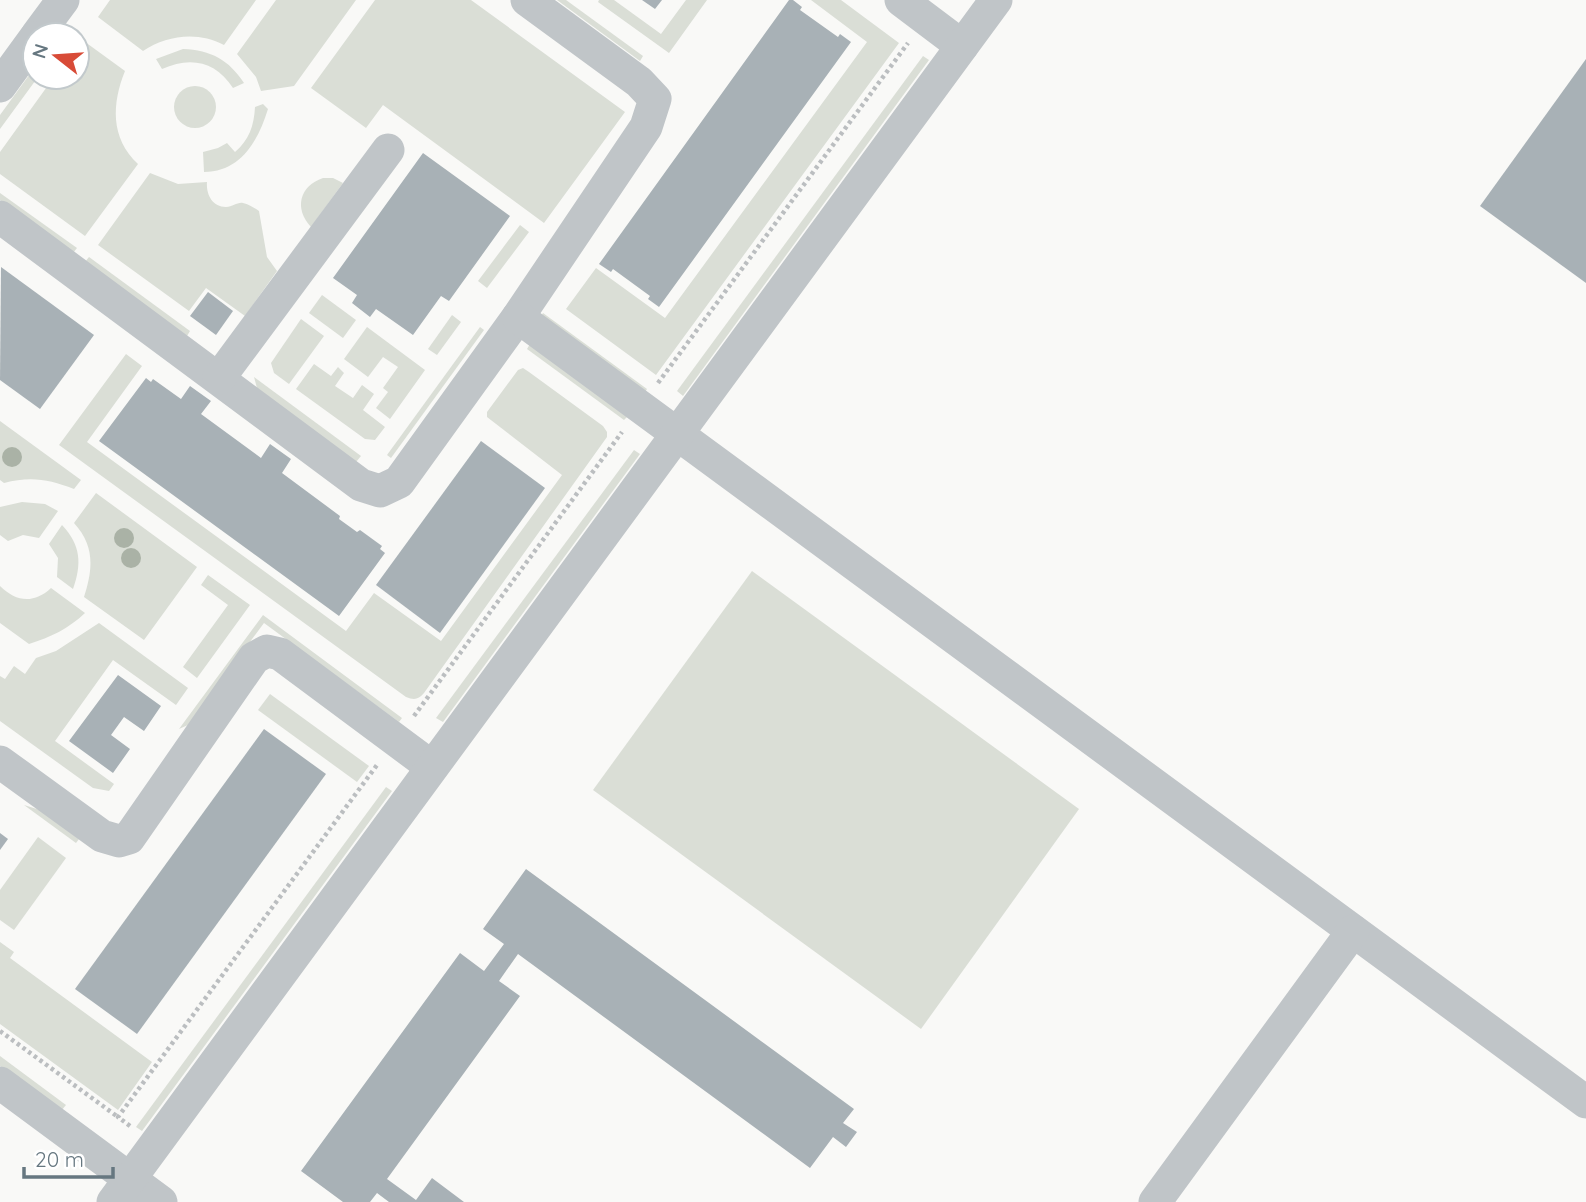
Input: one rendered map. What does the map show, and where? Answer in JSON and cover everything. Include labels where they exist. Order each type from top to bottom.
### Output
[{"type":"street","points":[[48,21],[63,0]]},
{"type":"street","points":[[0,217],[361,485],[380,491],[399,482],[518,317],[646,127],[654,99],[639,82],[527,0]]},
{"type":"street","points":[[121,1191],[996,0]]},
{"type":"street","points":[[914,9],[962,46]]},
{"type":"street","points":[[0,86],[21,57]]},
{"type":"street","points":[[219,378],[388,150]]},
{"type":"street","points":[[518,317],[1586,1102]]},
{"type":"street","points":[[0,762],[102,836],[119,841],[129,838],[254,658],[267,651],[280,654],[432,767]]},
{"type":"street","points":[[1154,1202],[1353,931]]},
{"type":"street","points":[[0,1083],[121,1191],[161,1202]]},
{"type":"path","points":[[118,1117],[640,407],[914,9]]},
{"type":"path","points":[[0,1031],[155,1145]]},
{"type":"shaded area","points":[[110,0],[256,0],[224,45],[204,38],[183,37],[162,41],[143,51],[98,17]]},
{"type":"shaded area","points":[[276,0],[356,0],[294,86],[261,91],[256,77],[237,54]]},
{"type":"shaded area","points":[[375,0],[471,0],[625,112],[544,223],[383,105],[366,128],[311,88]]},
{"type":"shaded area","points":[[557,0],[566,0],[643,56],[640,61]]},
{"type":"shaded area","points":[[614,0],[661,34],[686,0],[707,0],[669,53],[598,2]]},
{"type":"shaded area","points":[[811,0],[841,0],[899,43],[656,375],[566,309],[596,268],[665,318],[867,42]]},
{"type":"shaded area","points":[[91,46],[125,71],[118,95],[116,120],[122,143],[138,164],[85,236],[0,174],[0,152],[44,91],[91,91]]},
{"type":"shaded area","points":[[183,49],[211,54],[232,68],[244,83],[233,88],[219,72],[192,62],[162,69],[156,59]]},
{"type":"shaded area","points":[[923,56],[929,60],[683,396],[677,391]]},
{"type":"shaded area","points":[[21,86],[21,91],[28,91],[0,129],[0,115]]},
{"type":"shaded area","points":[[195,86],[210,92],[216,107],[210,122],[195,128],[180,122],[174,107],[180,92]]},
{"type":"shaded area","points":[[263,104],[268,109],[264,121],[246,153],[228,167],[204,172],[203,152],[227,143],[235,152],[250,132],[255,107]]},
{"type":"shaded area","points":[[150,173],[178,184],[207,182],[209,195],[217,205],[226,207],[243,203],[259,211],[267,257],[277,271],[245,316],[206,288],[189,311],[98,245]]},
{"type":"shaded area","points":[[323,178],[333,178],[343,183],[311,227],[302,213],[302,199],[309,187]]},
{"type":"shaded area","points":[[0,193],[77,248],[73,253],[0,200]]},
{"type":"shaded area","points":[[520,225],[529,232],[487,288],[478,281]]},
{"type":"shaded area","points":[[89,257],[190,331],[187,336],[85,262]]},
{"type":"shaded area","points":[[322,295],[356,320],[343,338],[309,313]]},
{"type":"shaded area","points":[[543,313],[647,389],[644,394],[540,318]]},
{"type":"shaded area","points":[[452,315],[461,322],[437,355],[428,349]]},
{"type":"shaded area","points":[[301,319],[324,336],[289,384],[274,373],[271,363]]},
{"type":"shaded area","points":[[367,327],[425,370],[390,419],[376,408],[388,392],[383,388],[398,367],[383,357],[368,377],[344,359]]},
{"type":"shaded area","points":[[480,327],[484,330],[391,458],[387,455]]},
{"type":"shaded area","points":[[530,344],[628,416],[624,420],[527,349]]},
{"type":"shaded area","points":[[126,354],[142,366],[87,442],[346,631],[374,593],[441,641],[562,475],[487,417],[487,412],[518,370],[523,368],[603,426],[607,437],[424,693],[411,699],[59,445]]},
{"type":"shaded area","points":[[314,364],[331,376],[338,367],[344,373],[335,386],[353,398],[362,385],[374,394],[363,410],[385,427],[375,440],[365,439],[296,389]]},
{"type":"shaded area","points":[[254,377],[361,456],[356,462],[257,388]]},
{"type":"shaded area","points":[[0,421],[81,480],[74,489],[39,480],[4,483],[0,480]]},
{"type":"shaded area","points":[[634,450],[640,454],[443,722],[436,718]]},
{"type":"shaded area","points":[[96,493],[197,567],[144,640],[84,597],[89,577],[89,549],[74,523]]},
{"type":"shaded area","points":[[22,502],[45,504],[58,511],[39,538],[23,535],[8,541],[0,535],[0,507]]},
{"type":"shaded area","points":[[62,525],[73,540],[78,555],[78,571],[73,589],[57,577],[58,558],[49,544]]},
{"type":"shaded area","points":[[752,571],[1079,809],[921,1029],[593,790]]},
{"type":"shaded area","points":[[208,575],[250,605],[197,678],[183,667],[228,605],[201,585]]},
{"type":"shaded area","points":[[0,586],[12,595],[25,599],[38,597],[51,588],[85,613],[59,632],[29,644],[0,623]]},
{"type":"shaded area","points":[[263,615],[402,718],[399,722],[264,623],[188,725],[179,729]]},
{"type":"shaded area","points":[[99,623],[188,688],[176,705],[113,660],[55,741],[114,784],[109,791],[93,788],[0,721],[0,676],[5,679],[14,666],[25,674],[36,658],[56,651]]},
{"type":"shaded area","points":[[270,694],[369,766],[357,782],[258,710]]},
{"type":"shaded area","points":[[386,787],[392,791],[142,1131],[136,1127]]},
{"type":"shaded area","points":[[24,805],[40,810],[79,839],[76,843]]},
{"type":"shaded area","points":[[38,837],[66,858],[14,930],[0,920],[0,890]]},
{"type":"shaded area","points":[[0,942],[14,952],[10,958],[152,1062],[118,1110],[0,1024]]},
{"type":"shaded area","points":[[0,1056],[66,1105],[61,1111],[0,1066]]},
{"type":"building","points":[[642,0],[662,0],[655,9]]},
{"type":"building","points":[[789,0],[793,0],[802,7],[800,10],[838,37],[840,34],[851,42],[659,307],[648,299],[650,296],[613,269],[611,272],[599,264]]},
{"type":"building","points":[[1586,59],[1586,283],[1480,206]]},
{"type":"building","points":[[423,153],[510,216],[449,301],[441,296],[413,335],[376,309],[370,317],[352,303],[357,295],[333,278]]},
{"type":"building","points":[[1,267],[94,335],[40,409],[0,380]]},
{"type":"building","points":[[208,292],[233,311],[216,335],[190,316]]},
{"type":"building","points":[[146,378],[151,382],[153,379],[181,399],[190,386],[211,401],[201,414],[261,458],[270,444],[291,459],[282,473],[340,516],[339,519],[382,546],[380,549],[385,553],[339,616],[99,441]]},
{"type":"building","points":[[481,441],[545,488],[440,633],[376,585]]},
{"type":"building","points":[[118,675],[161,706],[144,731],[124,717],[111,735],[130,749],[113,773],[69,741]]},
{"type":"building","points":[[264,729],[326,774],[137,1034],[75,989]]},
{"type":"building","points":[[0,833],[8,839],[0,850]]},
{"type":"building","points":[[526,869],[854,1109],[843,1123],[857,1132],[846,1147],[833,1137],[810,1168],[518,954],[499,981],[520,996],[387,1179],[416,1200],[432,1178],[464,1202],[389,1202],[377,1193],[370,1202],[343,1202],[301,1171],[460,953],[484,971],[504,944],[483,929]]}]
